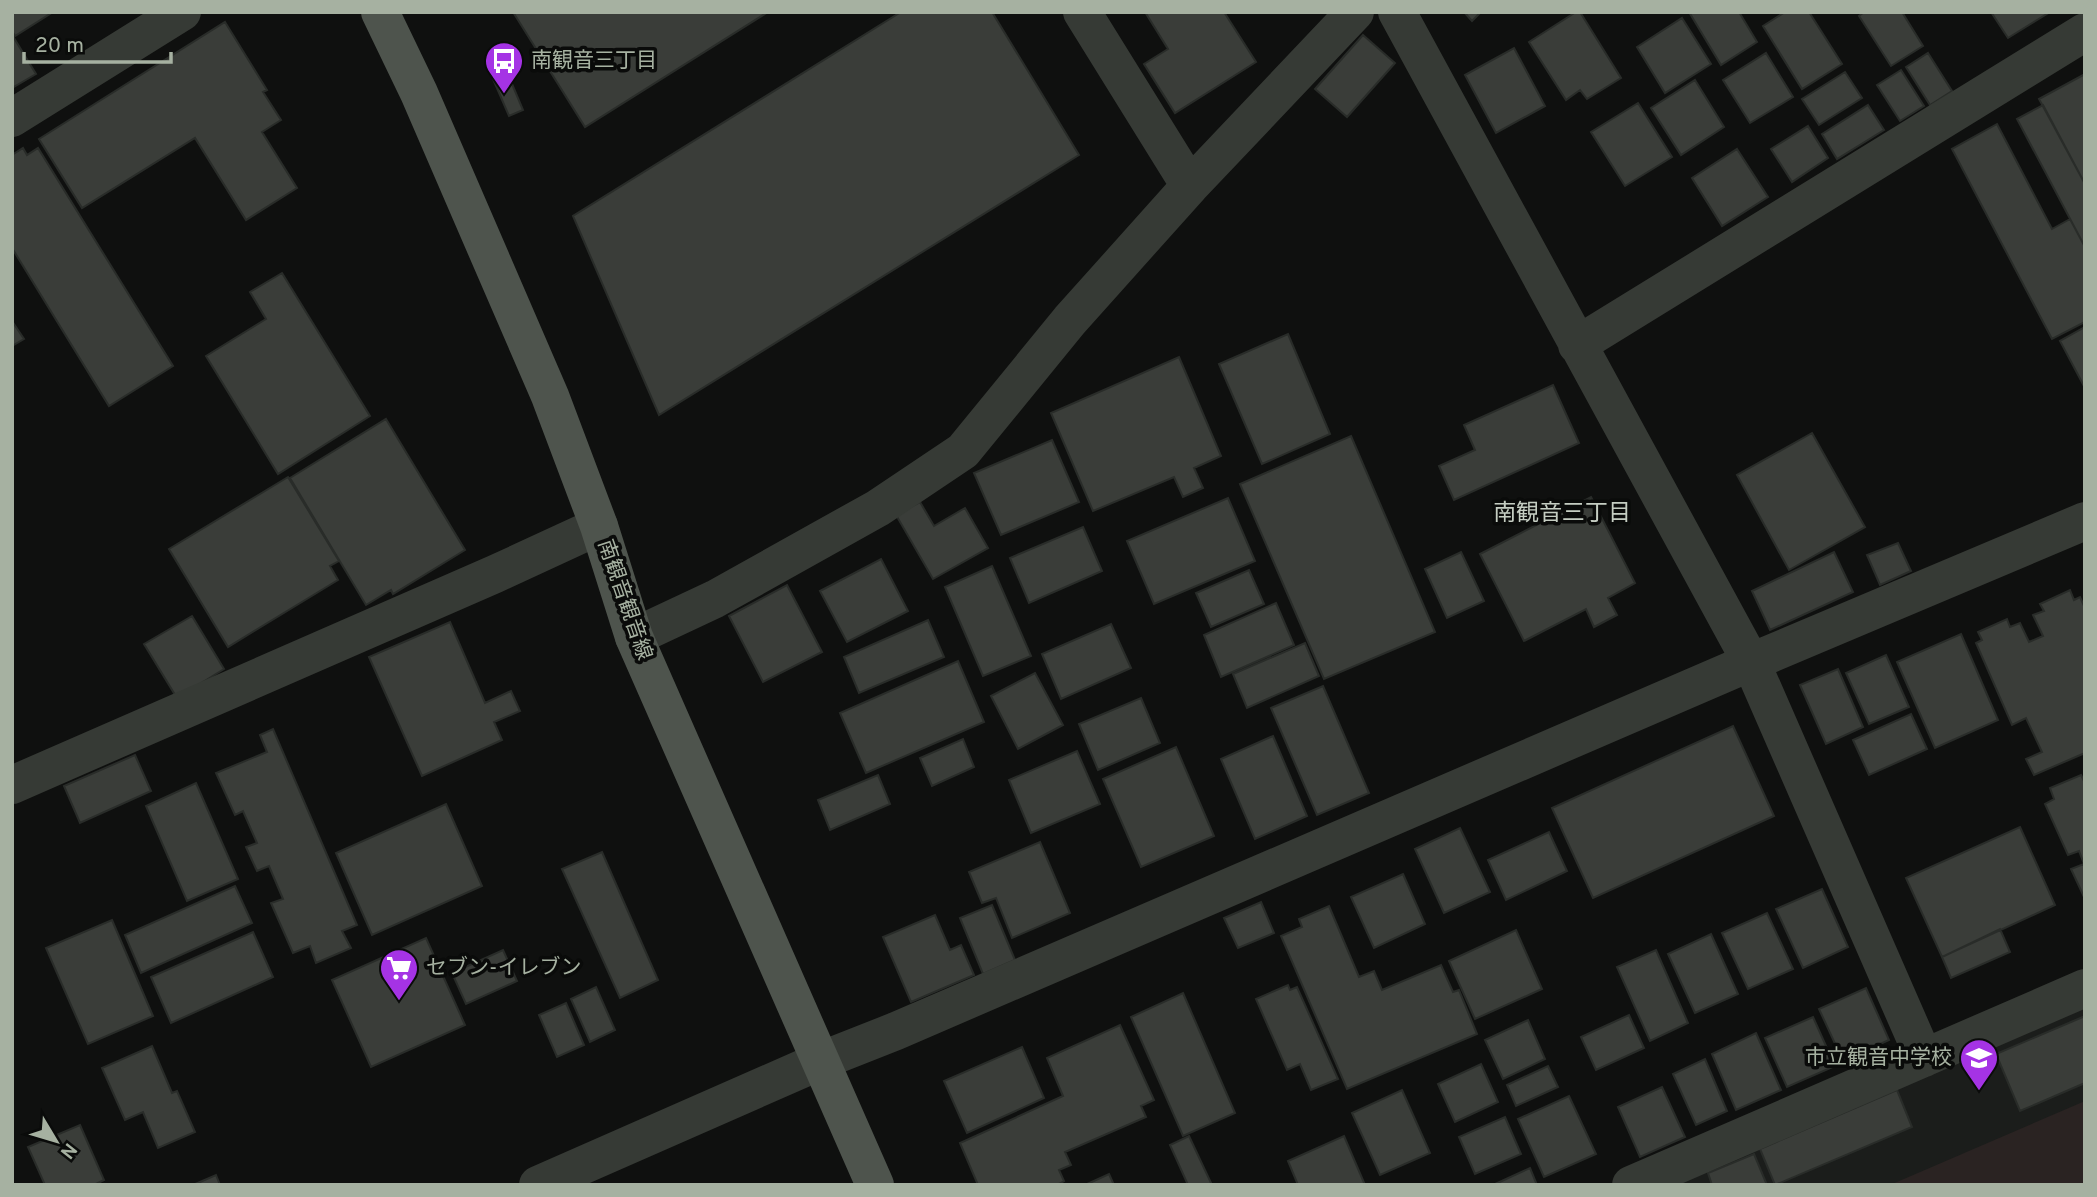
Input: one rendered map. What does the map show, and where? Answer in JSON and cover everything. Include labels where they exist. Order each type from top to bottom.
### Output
[{"type":"main road","name":"南観音観音線","points":[[380,12],[430,118],[528,346],[599,526],[634,637],[875,1185]]},
{"type":"street","points":[[12,118],[182,12]]},
{"type":"street","points":[[1082,12],[1190,186]]},
{"type":"street","points":[[634,637],[715,599],[878,508],[963,451],[1070,320],[1190,186],[1355,12]]},
{"type":"street","points":[[1396,12],[1751,662],[1924,1058]]},
{"type":"street","points":[[1577,345],[2085,32]]},
{"type":"street","points":[[538,1185],[820,1061],[896,1031],[1751,662],[2085,522]]},
{"type":"street","points":[[12,785],[599,526]]},
{"type":"street","points":[[1631,1185],[2085,988]]},
{"type":"shaded area","name":"市立観音中学校","points":[[2085,1000],[2085,1185],[1661,1185]]},
{"type":"shaded area","points":[[2085,1101],[2085,1185],[1890,1185]]},
{"type":"building","points":[[12,12],[53,12],[15,36],[12,31]]},
{"type":"building","points":[[513,12],[768,12],[585,127]]},
{"type":"building","points":[[901,12],[992,12],[1079,155],[659,415],[573,216]]},
{"type":"building","points":[[1145,12],[1224,12],[1256,62],[1175,113],[1144,64],[1168,49]]},
{"type":"building","points":[[1464,12],[1481,12],[1472,21]]},
{"type":"building","points":[[1580,12],[1621,78],[1587,99],[1580,90],[1566,100],[1529,42]]},
{"type":"building","points":[[1689,12],[1739,12],[1757,42],[1721,65]]},
{"type":"building","points":[[1785,12],[1809,12],[1842,64],[1802,89],[1763,26]]},
{"type":"building","points":[[1864,12],[1902,12],[1923,46],[1891,66],[1859,16]]},
{"type":"building","points":[[1991,12],[2050,12],[2008,38]]},
{"type":"building","points":[[1682,18],[1711,64],[1665,93],[1637,47]]},
{"type":"building","points":[[225,22],[267,90],[263,92],[281,120],[262,132],[297,188],[246,220],[195,138],[82,208],[39,139]]},
{"type":"building","points":[[1363,35],[1395,63],[1347,117],[1315,89]]},
{"type":"building","points":[[14,38],[36,74],[12,88],[12,39]]},
{"type":"building","points":[[1514,48],[1545,106],[1496,133],[1465,75]]},
{"type":"building","points":[[1766,53],[1793,97],[1750,123],[1723,80]]},
{"type":"building","points":[[1928,53],[1952,91],[1930,105],[1906,67]]},
{"type":"building","points":[[1901,70],[1924,106],[1900,121],[1877,85]]},
{"type":"building","points":[[507,72],[523,110],[509,116],[493,79]]},
{"type":"building","points":[[1845,72],[1862,98],[1819,125],[1802,99]]},
{"type":"building","points":[[2085,74],[2085,184],[2039,99]]},
{"type":"building","points":[[1695,80],[1724,127],[1681,155],[1651,108]]},
{"type":"building","points":[[1638,103],[1672,157],[1625,186],[1591,132]]},
{"type":"building","points":[[1868,105],[1884,130],[1837,159],[1822,134]]},
{"type":"building","points":[[2043,105],[2085,184],[2085,247],[2017,119]]},
{"type":"building","points":[[1997,124],[2052,229],[2070,219],[2085,247],[2085,322],[2052,339],[1952,149]]},
{"type":"building","points":[[1808,126],[1828,158],[1792,182],[1771,149]]},
{"type":"building","points":[[23,148],[27,155],[38,148],[173,366],[109,406],[12,248],[12,155]]},
{"type":"building","points":[[1737,149],[1768,197],[1722,226],[1692,178]]},
{"type":"building","points":[[282,273],[370,416],[278,474],[206,356],[266,319],[250,292]]},
{"type":"building","points":[[12,321],[24,339],[12,346]]},
{"type":"building","points":[[2085,327],[2085,388],[2060,341]]},
{"type":"building","points":[[1288,334],[1330,434],[1262,464],[1219,364]]},
{"type":"building","points":[[1179,357],[1221,456],[1194,468],[1203,488],[1183,497],[1174,477],[1093,511],[1051,413]]},
{"type":"building","points":[[1553,385],[1579,443],[1454,500],[1439,466],[1475,450],[1464,425]]},
{"type":"building","points":[[386,419],[465,550],[393,594],[391,590],[366,605],[290,478]]},
{"type":"building","points":[[1812,433],[1865,527],[1789,570],[1737,475]]},
{"type":"building","points":[[1351,436],[1435,632],[1324,679],[1240,484]]},
{"type":"building","points":[[1052,440],[1079,502],[1001,535],[974,473]]},
{"type":"building","points":[[288,477],[339,561],[330,566],[338,580],[228,647],[169,549]]},
{"type":"building","points":[[1591,497],[1635,583],[1608,598],[1617,615],[1594,627],[1586,609],[1524,641],[1480,554]]},
{"type":"building","points":[[1228,498],[1255,561],[1154,604],[1127,541]]},
{"type":"building","points":[[920,502],[934,526],[965,508],[988,548],[933,579],[896,515]]},
{"type":"building","points":[[1083,527],[1102,571],[1029,603],[1010,558]]},
{"type":"building","points":[[1898,543],[1911,571],[1880,585],[1867,555]]},
{"type":"building","points":[[1461,552],[1484,601],[1447,618],[1425,569]]},
{"type":"building","points":[[1834,552],[1853,592],[1770,630],[1752,591]]},
{"type":"building","points":[[881,559],[908,611],[847,642],[820,591]]},
{"type":"building","points":[[992,566],[1031,656],[983,676],[945,587]]},
{"type":"building","points":[[1249,570],[1264,604],[1211,627],[1196,593]]},
{"type":"building","points":[[787,585],[822,652],[763,682],[729,616]]},
{"type":"building","points":[[2070,590],[2074,600],[2080,597],[2085,608],[2085,753],[2034,775],[2026,759],[2042,752],[2026,718],[2012,725],[1976,643],[1982,640],[1978,632],[2007,619],[2010,627],[2020,623],[2029,642],[2043,636],[2033,615],[2044,611],[2040,604]]},
{"type":"building","points":[[1276,603],[1294,645],[1221,677],[1204,635]]},
{"type":"building","points":[[192,616],[224,669],[177,698],[144,644]]},
{"type":"building","points":[[928,620],[944,657],[859,693],[844,657]]},
{"type":"building","points":[[450,622],[485,703],[511,691],[520,711],[494,722],[502,740],[422,776],[369,657]]},
{"type":"building","points":[[1111,624],[1131,668],[1061,699],[1042,654]]},
{"type":"building","points":[[1961,634],[1998,720],[1935,748],[1897,662]]},
{"type":"building","points":[[1305,643],[1319,676],[1247,708],[1233,674]]},
{"type":"building","points":[[1886,655],[1909,707],[1869,724],[1846,673]]},
{"type":"building","points":[[958,661],[984,722],[866,773],[840,713]]},
{"type":"building","points":[[1838,669],[1863,727],[1826,744],[1800,685]]},
{"type":"building","points":[[1035,673],[1063,725],[1018,749],[991,696]]},
{"type":"building","points":[[1323,686],[1369,793],[1317,815],[1271,708]]},
{"type":"building","points":[[1141,698],[1160,743],[1098,770],[1079,724]]},
{"type":"building","points":[[1911,714],[1927,749],[1869,775],[1853,740]]},
{"type":"building","points":[[1733,726],[1774,816],[1593,898],[1552,808]]},
{"type":"building","points":[[273,729],[357,925],[342,931],[351,948],[316,963],[310,946],[293,953],[271,903],[283,899],[269,866],[257,871],[246,847],[257,843],[243,811],[235,815],[216,773],[267,752],[260,735]]},
{"type":"building","points":[[1273,736],[1307,816],[1255,839],[1221,759]]},
{"type":"building","points":[[963,739],[974,767],[932,786],[920,758]]},
{"type":"building","points":[[1176,747],[1214,836],[1141,867],[1103,779]]},
{"type":"building","points":[[1077,751],[1100,804],[1031,833],[1009,780]]},
{"type":"building","points":[[135,755],[151,791],[80,823],[64,786]]},
{"type":"building","points":[[878,775],[890,804],[830,830],[818,800]]},
{"type":"building","points":[[2081,775],[2085,783],[2085,899],[2071,869],[2084,864],[2079,851],[2068,855],[2045,804],[2054,799],[2050,788]]},
{"type":"building","points":[[196,783],[238,879],[187,901],[146,806]]},
{"type":"building","points":[[446,804],[482,886],[372,935],[336,853]]},
{"type":"building","points":[[2020,827],[2055,905],[1942,957],[1906,878]]},
{"type":"building","points":[[1460,828],[1490,892],[1444,913],[1415,849]]},
{"type":"building","points":[[1549,832],[1567,871],[1506,900],[1488,860]]},
{"type":"building","points":[[1040,842],[1070,913],[1012,938],[996,898],[982,903],[969,872]]},
{"type":"building","points":[[602,852],[658,980],[620,998],[562,869]]},
{"type":"building","points":[[1403,874],[1425,924],[1374,948],[1351,897]]},
{"type":"building","points":[[235,886],[252,923],[141,973],[125,935]]},
{"type":"building","points":[[1822,889],[1848,947],[1803,968],[1776,909]]},
{"type":"building","points":[[1261,902],[1274,933],[1238,948],[1224,918]]},
{"type":"building","points":[[992,905],[1015,960],[983,974],[960,918]]},
{"type":"building","points":[[1329,906],[1359,977],[1374,971],[1382,990],[1441,965],[1453,992],[1459,990],[1477,1034],[1347,1089],[1281,936],[1302,927],[1299,919]]},
{"type":"building","points":[[1767,913],[1793,969],[1748,989],[1722,933]]},
{"type":"building","points":[[935,915],[950,950],[961,945],[974,975],[911,1002],[883,937]]},
{"type":"building","points":[[112,920],[153,1016],[88,1044],[46,948]]},
{"type":"building","points":[[2000,929],[2010,952],[1951,978],[1942,957]]},
{"type":"building","points":[[1516,930],[1542,989],[1475,1019],[1449,961]]},
{"type":"building","points":[[253,932],[273,977],[171,1023],[151,977]]},
{"type":"building","points":[[1711,934],[1738,994],[1695,1013],[1668,954]]},
{"type":"building","name":"セブン-イレブン","points":[[426,938],[465,1025],[371,1067],[332,980]]},
{"type":"building","points":[[503,950],[517,981],[466,1004],[452,973]]},
{"type":"building","points":[[1656,950],[1688,1023],[1650,1041],[1617,967]]},
{"type":"building","points":[[1288,985],[1290,990],[1297,987],[1338,1079],[1311,1090],[1300,1064],[1287,1070],[1256,999]]},
{"type":"building","points":[[596,987],[615,1030],[590,1042],[571,999]]},
{"type":"building","points":[[1866,988],[1889,1040],[1843,1061],[1819,1009]]},
{"type":"building","points":[[1183,993],[1235,1113],[1183,1136],[1131,1017]]},
{"type":"building","points":[[566,1003],[584,1045],[557,1057],[539,1015]]},
{"type":"building","points":[[1629,1015],[1644,1048],[1596,1070],[1581,1037]]},
{"type":"building","points":[[2085,1016],[2085,1083],[2020,1111],[1996,1054]]},
{"type":"building","points":[[1813,1017],[1835,1066],[1787,1087],[1765,1038]]},
{"type":"building","points":[[1528,1020],[1545,1059],[1503,1079],[1485,1040]]},
{"type":"building","points":[[1120,1025],[1154,1100],[1141,1106],[1146,1117],[1065,1152],[1071,1165],[1059,1170],[1064,1181],[1057,1185],[978,1185],[960,1143],[1063,1096],[1047,1058]]},
{"type":"building","points":[[1756,1033],[1781,1090],[1736,1110],[1712,1054]]},
{"type":"building","points":[[152,1046],[172,1093],[177,1091],[195,1132],[158,1148],[143,1112],[125,1120],[102,1068]]},
{"type":"building","points":[[1022,1047],[1044,1098],[967,1133],[944,1081]]},
{"type":"building","points":[[1705,1059],[1727,1111],[1696,1125],[1673,1074]]},
{"type":"building","points":[[1481,1064],[1498,1102],[1455,1122],[1438,1084]]},
{"type":"building","points":[[1548,1066],[1558,1087],[1516,1106],[1507,1085]]},
{"type":"building","points":[[1662,1087],[1685,1137],[1640,1157],[1618,1107]]},
{"type":"building","points":[[1402,1090],[1430,1153],[1380,1175],[1352,1113]]},
{"type":"building","points":[[1897,1090],[1912,1127],[1775,1185],[1760,1149]]},
{"type":"building","points":[[1569,1096],[1596,1154],[1544,1177],[1518,1119]]},
{"type":"building","points":[[1505,1117],[1521,1154],[1475,1174],[1459,1137]]},
{"type":"building","points":[[80,1125],[104,1180],[94,1185],[45,1185],[28,1147]]},
{"type":"building","points":[[1189,1136],[1212,1185],[1188,1185],[1170,1145]]},
{"type":"building","points":[[1344,1136],[1365,1185],[1298,1185],[1288,1161]]},
{"type":"building","points":[[1754,1154],[1767,1185],[1712,1185],[1708,1173]]},
{"type":"building","points":[[1530,1168],[1537,1185],[1493,1185]]},
{"type":"building","points":[[1109,1174],[1114,1185],[1085,1185]]},
{"type":"building","points":[[216,1175],[220,1185],[193,1185]]},
{"type":"place","name":"南観音三丁目","points":[[504,95]]},
{"type":"place","name":"セブン-イレブン","points":[[399,1002]]},
{"type":"place","name":"市立観音中学校","points":[[1979,1092]]},
{"type":"district","name":"南観音三丁目","points":[[1562,514]]}]
